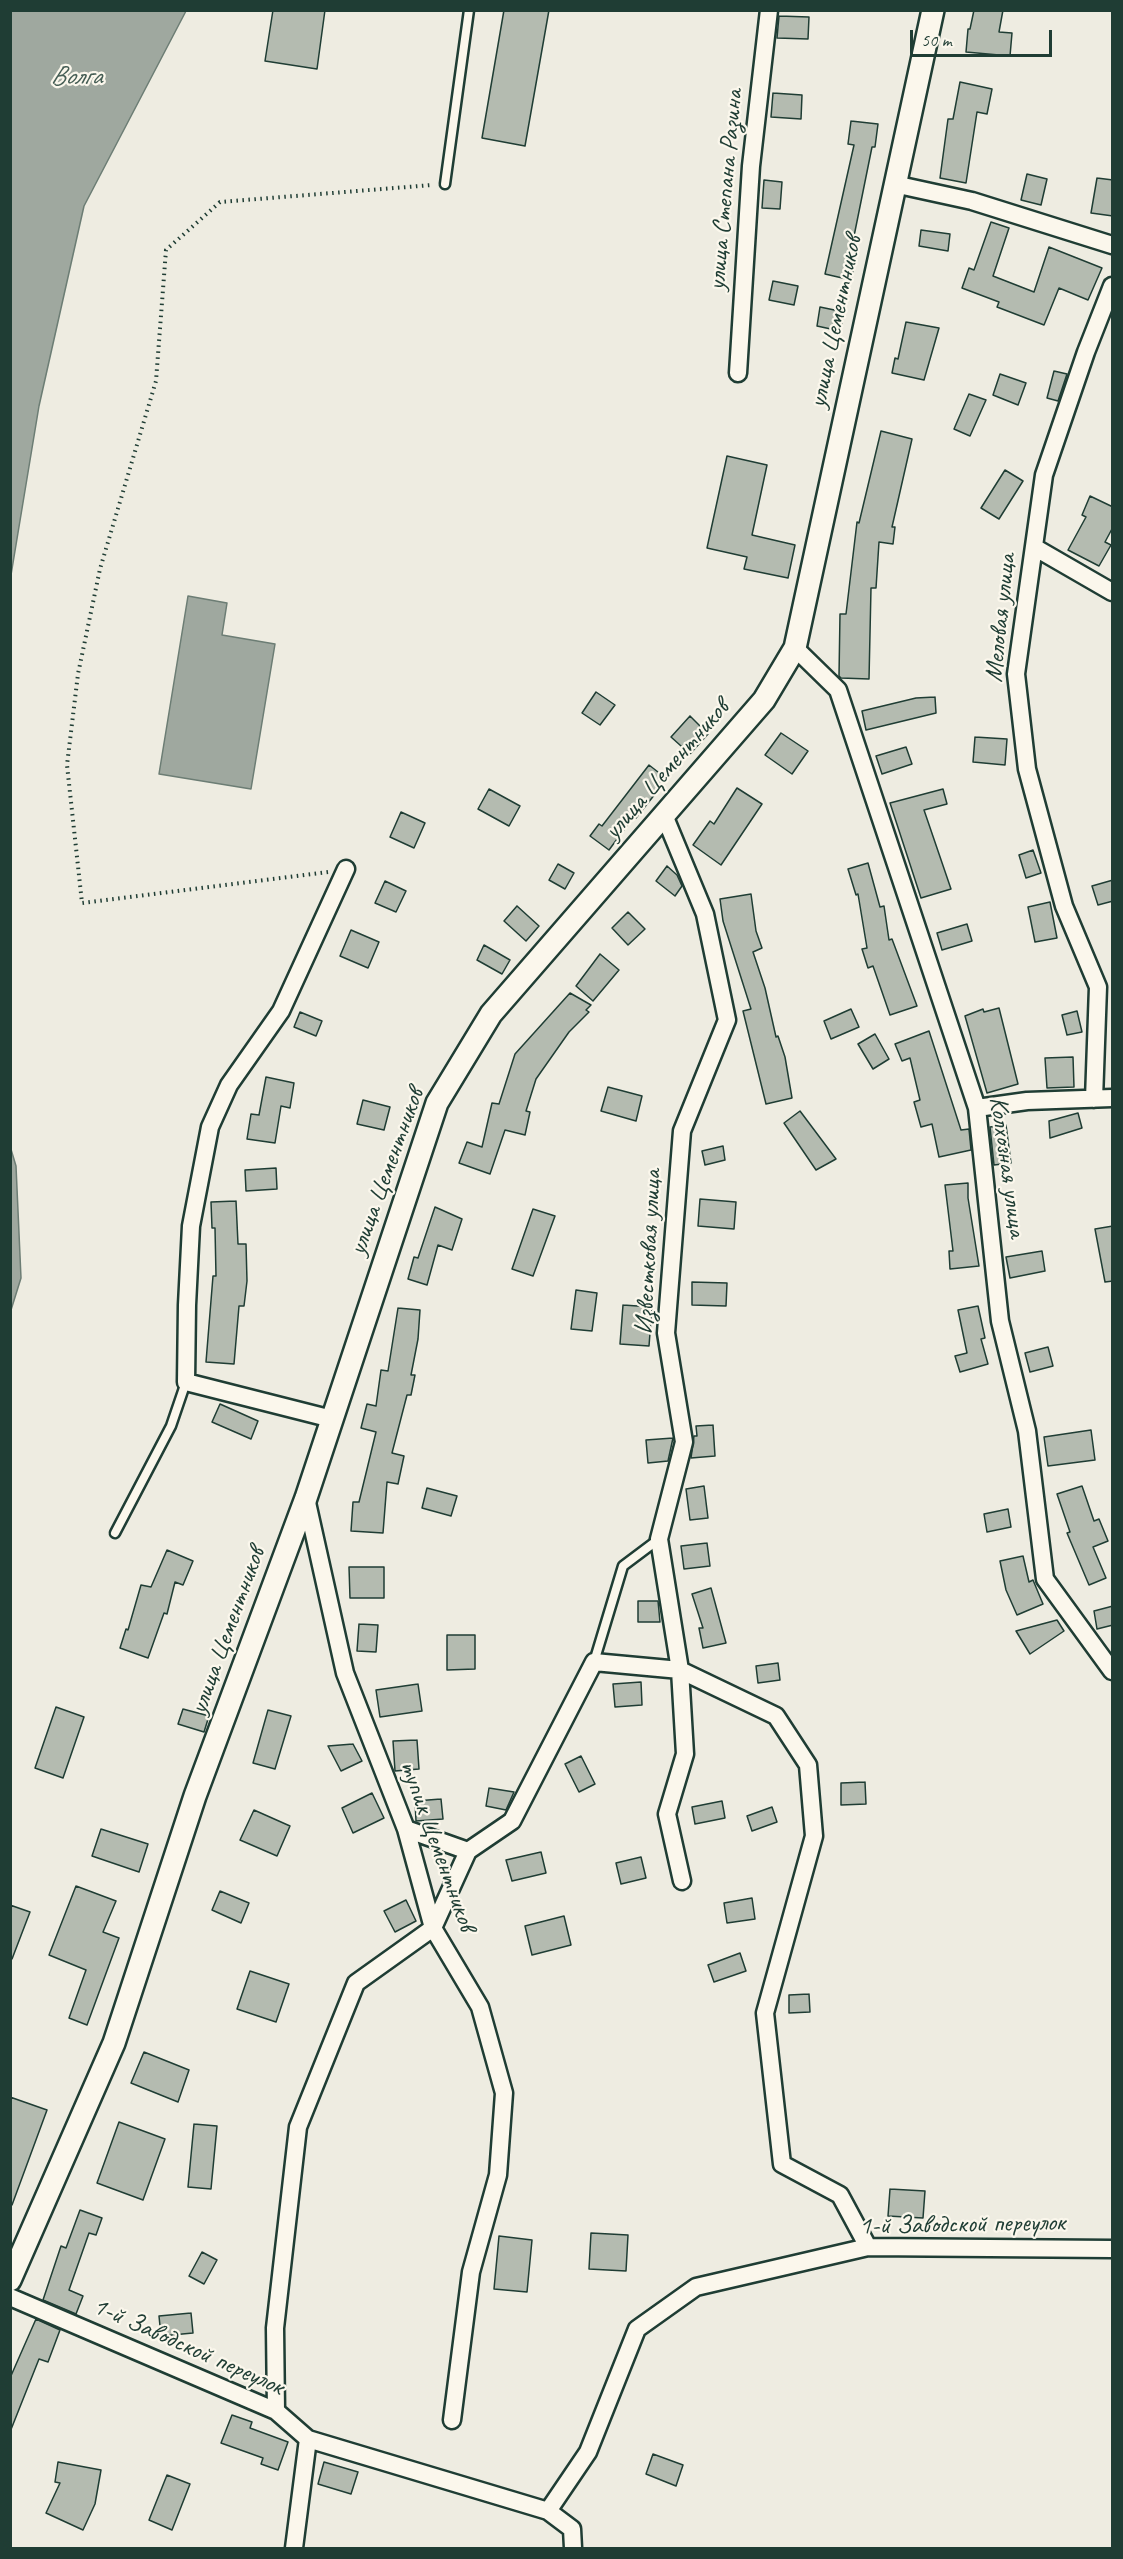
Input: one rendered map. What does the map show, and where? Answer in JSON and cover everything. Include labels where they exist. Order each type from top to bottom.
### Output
[{"type":"street","name":"улица Степана Разина","points":[[738,373],[751,166],[769,10]]},
{"type":"street","name":"улица Цементников","points":[[10,2280],[114,2043],[195,1796],[306,1498],[437,1103],[490,1014],[764,700],[795,648],[933,10]]},
{"type":"street","points":[[894,184],[972,201],[1113,245]]},
{"type":"street","name":"Меловая улица","points":[[1094,1099],[1098,987],[1064,906],[1026,769],[1016,674],[1044,475],[1086,352],[1113,286]]},
{"type":"street","points":[[1034,547],[1113,592]]},
{"type":"street","name":"Колхозная улица","points":[[795,648],[838,690],[977,1108],[1000,1321],[1027,1431],[1045,1578],[1110,1660]]},
{"type":"street","name":"Известковая улица","points":[[664,815],[705,914],[727,1020],[682,1131],[666,1333],[684,1442],[659,1539],[681,1670],[684,1754],[667,1814],[682,1881]]},
{"type":"street","points":[[332,1419],[186,1383],[191,1226],[210,1127],[229,1085],[281,1011],[346,869]]},
{"type":"street","points":[[977,1108],[1027,1101],[1113,1098]]},
{"type":"street","name":"тупик Цементников","points":[[306,1498],[345,1673],[406,1829],[433,1928],[480,2007],[504,2093],[498,2175],[471,2272],[452,2420]]},
{"type":"street","points":[[276,2411],[275,2328],[298,2127],[356,1983],[433,1928],[468,1851],[512,1821],[594,1662],[681,1670],[776,1716],[808,1765],[814,1836],[765,2013],[782,2164],[840,2195],[868,2247]]},
{"type":"street","points":[[406,1829],[468,1851]]},
{"type":"street","name":"1-й Заводской переулок","points":[[548,2511],[588,2452],[637,2329],[696,2287],[868,2247],[1113,2249]]},
{"type":"street","name":"1-й Заводской переулок","points":[[10,2297],[276,2411],[308,2439],[548,2511],[572,2529],[573,2548]]},
{"type":"street","points":[[294,2548],[308,2439]]},
{"type":"lane","points":[[445,184],[469,10]]},
{"type":"lane","points":[[115,1533],[171,1426],[186,1383]]},
{"type":"lane","points":[[594,1662],[623,1566],[659,1539]]},
{"type":"path","points":[[346,869],[82,903],[67,765],[78,674],[100,569],[156,381],[166,250],[220,202],[445,184]]},
{"type":"water","name":"Волга","points":[[11,10],[186,11],[84,206],[39,406],[11,575]]},
{"type":"water","points":[[188,596],[227,603],[222,635],[275,644],[251,789],[159,774]]},
{"type":"water","points":[[10,1146],[16,1166],[21,1278],[11,1310]]},
{"type":"building","points":[[273,10],[325,10],[317,69],[265,61]]},
{"type":"building","points":[[504,10],[549,10],[525,146],[482,138]]},
{"type":"building","points":[[974,10],[1003,10],[999,32],[1012,33],[1010,56],[966,52],[968,29],[970,29]]},
{"type":"building","points":[[779,16],[809,17],[808,39],[777,38]]},
{"type":"building","points":[[960,82],[992,89],[987,114],[977,112],[966,183],[940,178],[948,119],[953,119]]},
{"type":"building","points":[[773,93],[802,95],[801,119],[771,117]]},
{"type":"building","points":[[851,121],[878,124],[875,147],[872,147],[850,256],[856,257],[851,280],[825,274],[854,145],[848,144]]},
{"type":"building","points":[[1027,174],[1047,179],[1041,205],[1021,200]]},
{"type":"building","points":[[1097,178],[1113,180],[1113,216],[1091,213]]},
{"type":"building","points":[[764,180],[782,182],[780,209],[762,208]]},
{"type":"building","points":[[991,222],[1009,228],[993,276],[1034,292],[1049,247],[1102,268],[1088,300],[1059,288],[1044,325],[997,307],[999,302],[962,288],[969,268],[974,270]]},
{"type":"building","points":[[921,230],[950,234],[948,251],[919,246]]},
{"type":"building","points":[[773,281],[798,286],[794,305],[769,300]]},
{"type":"building","points":[[820,307],[844,312],[840,331],[817,326]]},
{"type":"building","points":[[906,322],[939,328],[924,380],[892,373],[895,358],[898,359]]},
{"type":"building","points":[[1054,371],[1067,374],[1058,401],[1047,398]]},
{"type":"building","points":[[1000,374],[1026,383],[1018,405],[993,395]]},
{"type":"building","points":[[969,394],[986,400],[970,436],[954,429]]},
{"type":"building","points":[[881,431],[912,439],[892,527],[895,527],[893,544],[879,542],[876,588],[871,588],[869,679],[841,678],[839,676],[840,614],[846,614],[857,522],[859,523]]},
{"type":"building","points":[[727,456],[767,465],[752,535],[795,545],[788,578],[744,569],[747,557],[707,548]]},
{"type":"building","points":[[1005,470],[1023,481],[999,519],[981,508]]},
{"type":"building","points":[[1090,496],[1113,507],[1113,527],[1105,542],[1111,545],[1099,566],[1068,550],[1086,517],[1082,515]]},
{"type":"building","points":[[596,692],[615,705],[600,725],[582,713]]},
{"type":"building","points":[[935,697],[936,713],[866,730],[862,711],[916,698]]},
{"type":"building","points":[[690,716],[708,734],[690,754],[671,737]]},
{"type":"building","points":[[781,733],[808,751],[792,774],[765,755]]},
{"type":"building","points":[[975,737],[1007,739],[1005,765],[973,762]]},
{"type":"building","points":[[906,747],[912,764],[882,774],[876,756]]},
{"type":"building","points":[[649,765],[667,779],[636,818],[634,816],[609,850],[590,836],[599,824],[602,826]]},
{"type":"building","points":[[737,788],[762,804],[721,865],[693,845],[710,821],[714,824]]},
{"type":"building","points":[[489,789],[520,806],[509,826],[478,809]]},
{"type":"building","points":[[943,789],[947,804],[924,810],[951,889],[921,898],[890,803]]},
{"type":"building","points":[[401,812],[425,823],[414,848],[390,837]]},
{"type":"building","points":[[1033,850],[1041,873],[1026,878],[1019,855]]},
{"type":"building","points":[[868,863],[880,907],[884,906],[889,940],[892,939],[917,1006],[890,1015],[873,966],[868,968],[862,949],[867,948],[858,894],[856,895],[848,869]]},
{"type":"building","points":[[558,864],[574,873],[565,889],[549,880]]},
{"type":"building","points":[[667,866],[677,875],[682,886],[675,896],[656,881]]},
{"type":"building","points":[[1113,880],[1113,901],[1098,905],[1092,886]]},
{"type":"building","points":[[385,881],[406,891],[396,912],[375,903]]},
{"type":"building","points":[[751,894],[756,931],[762,948],[753,952],[765,988],[776,1037],[778,1036],[785,1057],[792,1098],[766,1104],[743,1011],[751,1009],[723,921],[720,899]]},
{"type":"building","points":[[1050,902],[1057,938],[1035,942],[1028,907]]},
{"type":"building","points":[[517,906],[539,926],[526,941],[504,921]]},
{"type":"building","points":[[628,912],[645,929],[628,945],[612,928]]},
{"type":"building","points":[[967,924],[972,941],[942,950],[937,933]]},
{"type":"building","points":[[351,930],[379,942],[368,968],[340,956]]},
{"type":"building","points":[[484,945],[510,960],[502,974],[477,960]]},
{"type":"building","points":[[600,954],[619,970],[593,1001],[576,986]]},
{"type":"building","points":[[570,993],[591,1005],[586,1010],[589,1012],[569,1032],[536,1079],[526,1111],[530,1112],[525,1135],[505,1130],[490,1174],[459,1163],[467,1142],[482,1147],[492,1103],[499,1104],[515,1054]]},
{"type":"building","points":[[999,1008],[1018,1084],[987,1093],[965,1016],[983,1009],[984,1012]]},
{"type":"building","points":[[851,1009],[859,1027],[831,1039],[824,1021]]},
{"type":"building","points":[[1077,1011],[1082,1032],[1067,1035],[1062,1015]]},
{"type":"building","points":[[300,1012],[322,1021],[316,1036],[294,1027]]},
{"type":"building","points":[[929,1031],[961,1130],[969,1129],[971,1150],[939,1157],[932,1124],[921,1127],[914,1102],[920,1100],[910,1058],[902,1061],[895,1044]]},
{"type":"building","points":[[875,1034],[889,1059],[873,1069],[858,1044]]},
{"type":"building","points":[[1073,1057],[1074,1087],[1047,1088],[1045,1058]]},
{"type":"building","points":[[266,1077],[294,1083],[290,1108],[281,1106],[275,1143],[247,1139],[251,1114],[259,1115]]},
{"type":"building","points":[[608,1087],[642,1096],[636,1121],[601,1111]]},
{"type":"building","points":[[363,1100],[390,1107],[384,1130],[357,1124]]},
{"type":"building","points":[[800,1111],[836,1159],[816,1170],[784,1123]]},
{"type":"building","points":[[1078,1113],[1082,1128],[1050,1138],[1049,1121]]},
{"type":"building","points":[[1006,1125],[1011,1163],[994,1165],[990,1127]]},
{"type":"building","points":[[723,1146],[725,1160],[705,1165],[702,1151]]},
{"type":"building","points":[[276,1168],[277,1189],[246,1191],[245,1170]]},
{"type":"building","points":[[968,1183],[968,1198],[979,1266],[950,1269],[949,1251],[953,1251],[945,1185]]},
{"type":"building","points":[[700,1199],[736,1202],[734,1229],[698,1226]]},
{"type":"building","points":[[236,1201],[238,1244],[246,1244],[247,1281],[244,1306],[239,1306],[234,1364],[206,1362],[213,1276],[216,1276],[215,1228],[212,1228],[211,1202]]},
{"type":"building","points":[[435,1207],[462,1219],[452,1250],[438,1245],[427,1285],[408,1279],[414,1257],[418,1258]]},
{"type":"building","points":[[533,1209],[555,1216],[533,1276],[512,1269]]},
{"type":"building","points":[[1113,1226],[1113,1281],[1105,1282],[1095,1229]]},
{"type":"building","points":[[1042,1251],[1045,1271],[1010,1278],[1006,1257]]},
{"type":"building","points":[[692,1282],[727,1283],[726,1306],[692,1305]]},
{"type":"building","points":[[576,1290],[597,1293],[592,1331],[571,1329]]},
{"type":"building","points":[[623,1305],[652,1307],[649,1346],[620,1344]]},
{"type":"building","points":[[978,1306],[985,1338],[981,1339],[988,1364],[960,1372],[955,1356],[967,1353],[958,1310]]},
{"type":"building","points":[[398,1308],[420,1310],[418,1339],[411,1375],[415,1375],[411,1395],[407,1395],[392,1453],[404,1456],[398,1484],[387,1482],[383,1533],[351,1531],[353,1502],[359,1502],[376,1432],[361,1428],[367,1404],[376,1406],[381,1370],[388,1371]]},
{"type":"building","points":[[1048,1347],[1053,1366],[1030,1372],[1025,1353]]},
{"type":"building","points":[[220,1404],[258,1421],[251,1439],[212,1422]]},
{"type":"building","points":[[713,1425],[715,1456],[691,1458],[694,1436],[697,1436],[696,1426]]},
{"type":"building","points":[[1091,1430],[1095,1460],[1048,1466],[1044,1437]]},
{"type":"building","points":[[673,1438],[668,1461],[648,1463],[646,1440]]},
{"type":"building","points":[[704,1486],[708,1518],[690,1520],[686,1489]]},
{"type":"building","points":[[1082,1486],[1094,1521],[1099,1519],[1108,1541],[1093,1547],[1106,1578],[1089,1585],[1067,1533],[1070,1532],[1057,1494]]},
{"type":"building","points":[[427,1488],[457,1496],[451,1516],[422,1508]]},
{"type":"building","points":[[1008,1509],[1011,1527],[987,1532],[984,1514]]},
{"type":"building","points":[[707,1543],[710,1566],[684,1569],[681,1546]]},
{"type":"building","points":[[167,1550],[193,1561],[183,1585],[175,1582],[167,1614],[164,1613],[148,1658],[120,1648],[126,1629],[128,1630],[141,1585],[151,1587]]},
{"type":"building","points":[[1023,1556],[1029,1582],[1033,1580],[1043,1604],[1017,1615],[1006,1590],[1000,1561]]},
{"type":"building","points":[[349,1567],[384,1567],[384,1598],[350,1598]]},
{"type":"building","points":[[711,1588],[726,1643],[703,1648],[699,1628],[703,1628],[692,1594]]},
{"type":"building","points":[[638,1601],[658,1601],[660,1622],[638,1622]]},
{"type":"building","points":[[1113,1606],[1113,1625],[1097,1629],[1094,1611]]},
{"type":"building","points":[[1057,1620],[1064,1631],[1030,1654],[1016,1631]]},
{"type":"building","points":[[359,1624],[378,1625],[376,1652],[357,1651]]},
{"type":"building","points":[[447,1635],[475,1635],[475,1669],[447,1670]]},
{"type":"building","points":[[778,1663],[780,1680],[758,1683],[756,1666]]},
{"type":"building","points":[[641,1682],[642,1705],[615,1707],[613,1684]]},
{"type":"building","points":[[418,1684],[422,1711],[380,1717],[376,1690]]},
{"type":"building","points":[[56,1707],[84,1717],[63,1778],[35,1768]]},
{"type":"building","points":[[183,1709],[209,1716],[204,1732],[178,1724]]},
{"type":"building","points":[[268,1710],[291,1716],[275,1769],[253,1763]]},
{"type":"building","points":[[417,1740],[419,1769],[395,1771],[393,1741]]},
{"type":"building","points":[[353,1744],[362,1761],[341,1771],[328,1746]]},
{"type":"building","points":[[581,1756],[595,1784],[579,1792],[565,1764]]},
{"type":"building","points":[[865,1782],[866,1804],[841,1805],[841,1783]]},
{"type":"building","points":[[489,1788],[514,1792],[506,1810],[486,1806]]},
{"type":"building","points":[[372,1793],[384,1818],[353,1833],[342,1808]]},
{"type":"building","points":[[441,1799],[443,1819],[416,1821],[415,1801]]},
{"type":"building","points":[[722,1801],[725,1818],[695,1824],[692,1807]]},
{"type":"building","points":[[772,1807],[777,1822],[752,1831],[747,1816]]},
{"type":"building","points":[[254,1810],[290,1826],[277,1856],[240,1840]]},
{"type":"building","points":[[101,1829],[148,1844],[139,1872],[92,1856]]},
{"type":"building","points":[[541,1852],[546,1873],[512,1881],[506,1860]]},
{"type":"building","points":[[641,1857],[646,1878],[621,1884],[616,1863]]},
{"type":"building","points":[[76,1886],[116,1901],[103,1932],[119,1938],[87,2025],[69,2018],[86,1970],[49,1955]]},
{"type":"building","points":[[220,1891],[249,1903],[241,1923],[212,1910]]},
{"type":"building","points":[[752,1898],[755,1919],[727,1923],[724,1903]]},
{"type":"building","points":[[406,1900],[416,1921],[395,1932],[384,1911]]},
{"type":"building","points":[[10,1905],[30,1912],[12,1959],[10,1959]]},
{"type":"building","points":[[564,1916],[571,1945],[532,1955],[525,1926]]},
{"type":"building","points":[[740,1953],[746,1971],[714,1982],[708,1965]]},
{"type":"building","points":[[250,1971],[289,1984],[276,2022],[237,2009]]},
{"type":"building","points":[[809,1994],[810,2012],[789,2013],[789,1995]]},
{"type":"building","points":[[144,2052],[189,2070],[178,2102],[131,2083]]},
{"type":"building","points":[[10,2097],[47,2110],[12,2205],[10,2205]]},
{"type":"building","points":[[119,2122],[165,2139],[143,2200],[97,2183]]},
{"type":"building","points":[[194,2124],[217,2126],[211,2189],[188,2187]]},
{"type":"building","points":[[890,2189],[925,2191],[923,2218],[888,2216]]},
{"type":"building","points":[[80,2210],[102,2218],[96,2235],[89,2233],[69,2290],[83,2296],[76,2314],[43,2300],[61,2246],[66,2248]]},
{"type":"building","points":[[591,2233],[628,2235],[626,2271],[589,2269]]},
{"type":"building","points":[[499,2236],[532,2240],[527,2292],[494,2289]]},
{"type":"building","points":[[202,2252],[217,2260],[204,2284],[189,2276]]},
{"type":"building","points":[[191,2313],[193,2333],[161,2336],[159,2316]]},
{"type":"building","points":[[36,2319],[60,2330],[48,2362],[39,2359],[10,2432],[10,2378]]},
{"type":"building","points":[[232,2415],[252,2422],[250,2428],[288,2442],[278,2470],[261,2464],[263,2458],[221,2443]]},
{"type":"building","points":[[653,2454],[683,2465],[676,2486],[646,2474]]},
{"type":"building","points":[[58,2462],[101,2470],[95,2504],[83,2530],[46,2513],[60,2483],[55,2482]]},
{"type":"building","points":[[324,2462],[358,2472],[351,2494],[318,2484]]},
{"type":"building","points":[[167,2475],[190,2484],[172,2530],[149,2520]]}]
